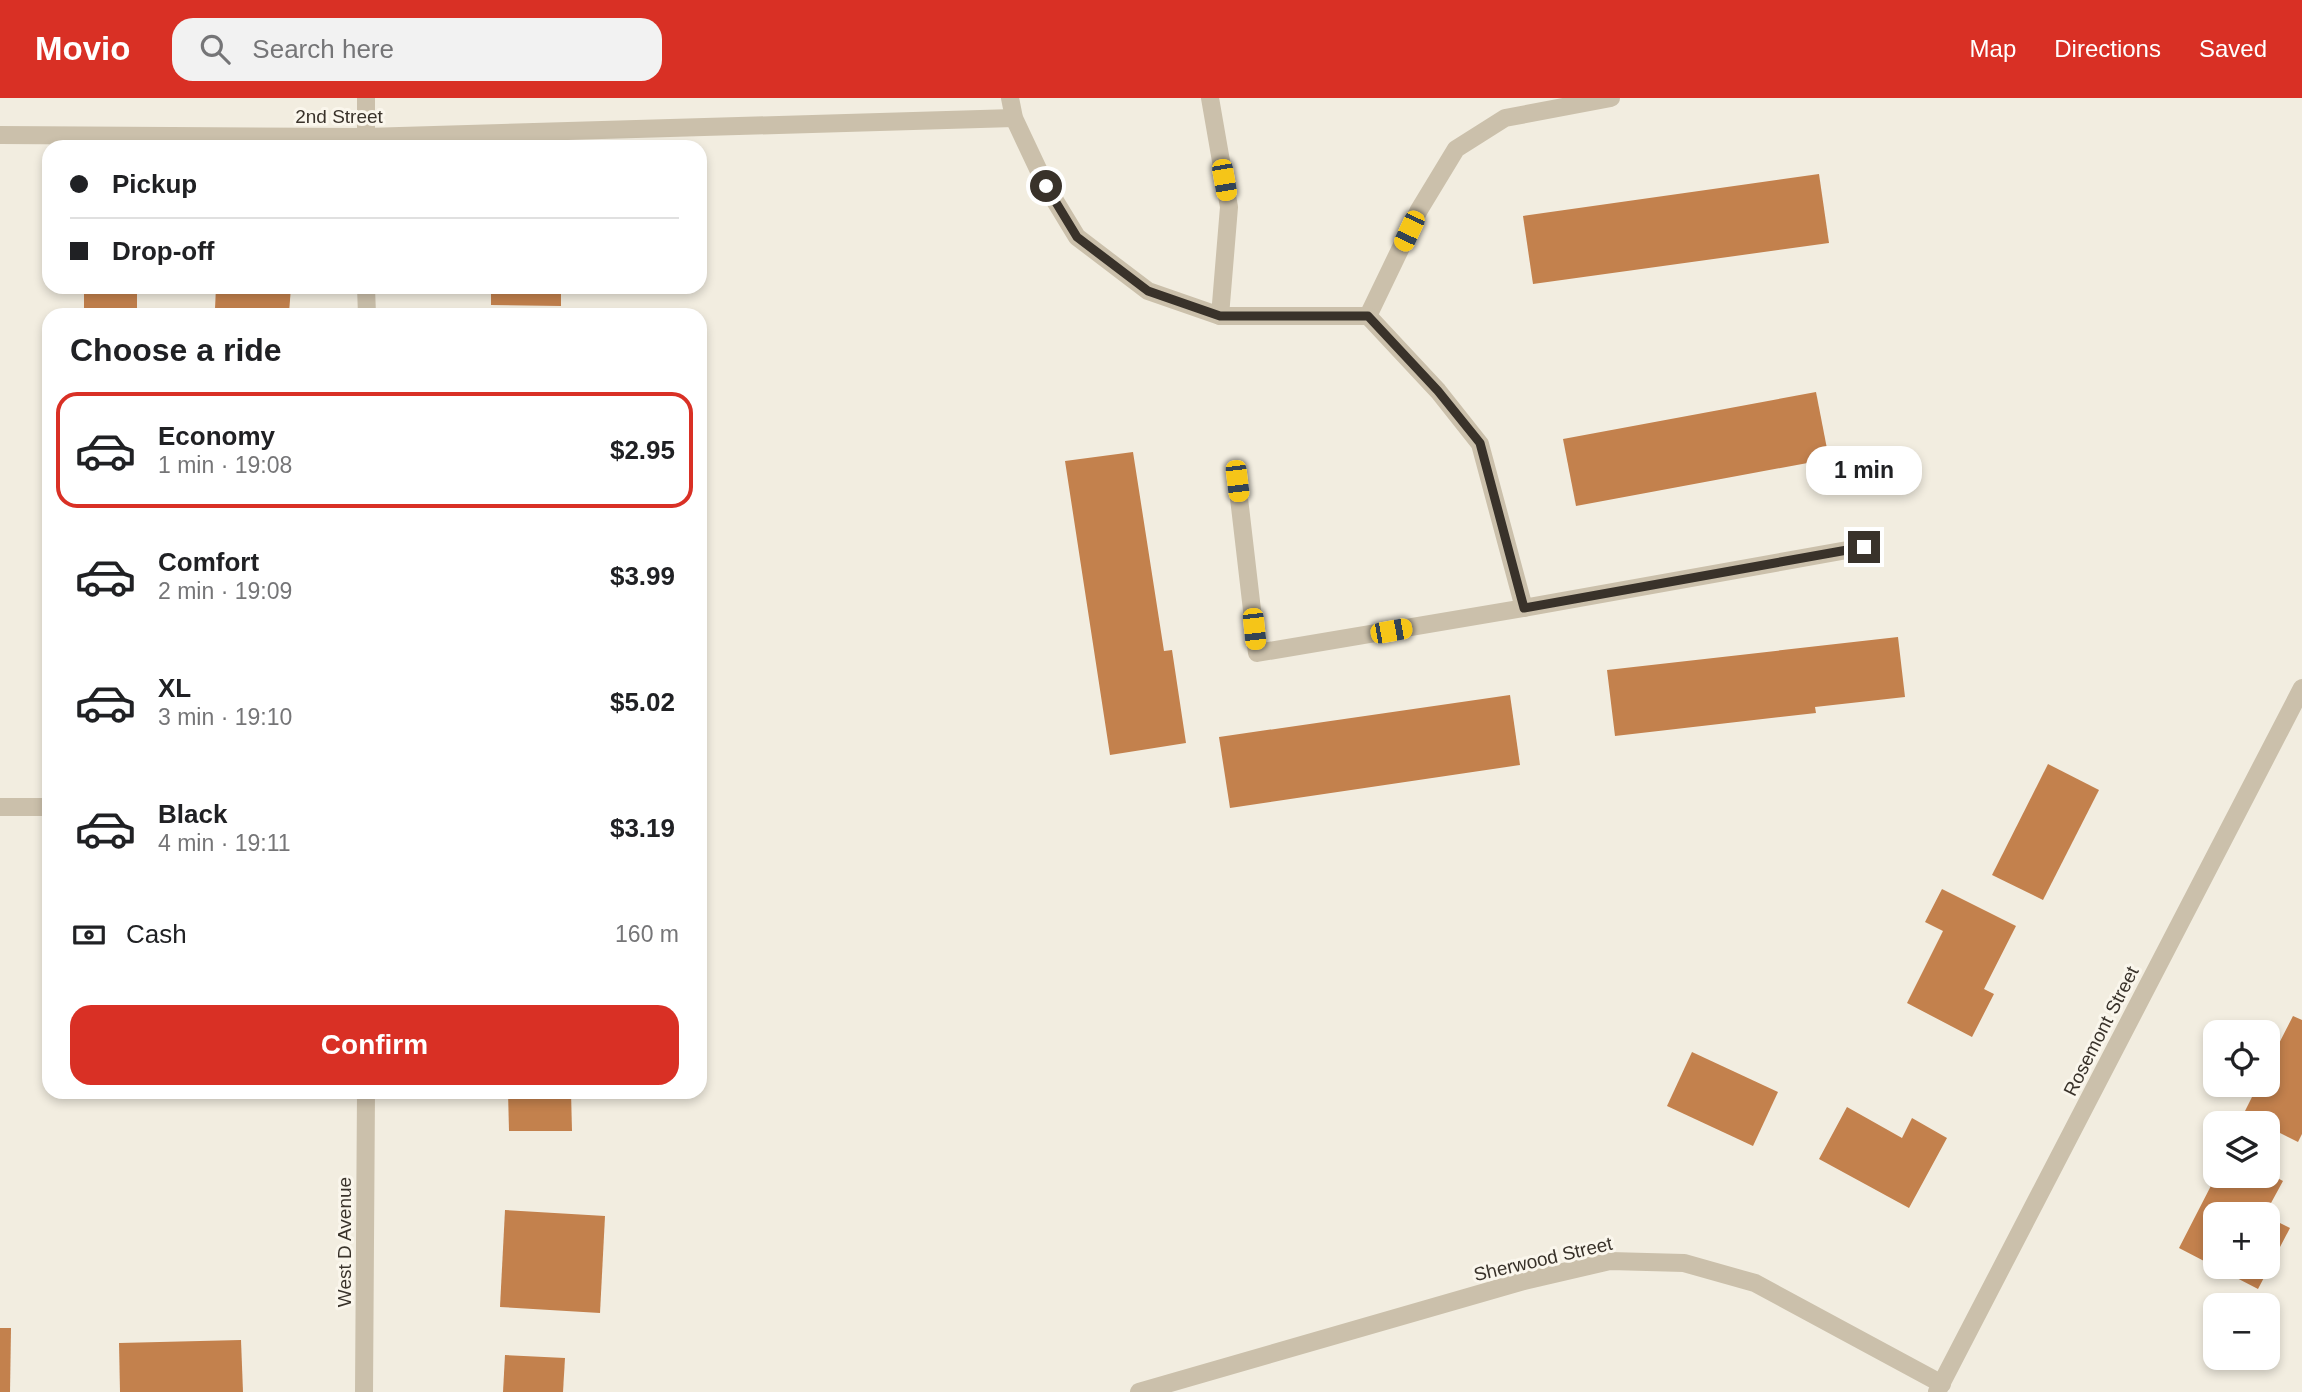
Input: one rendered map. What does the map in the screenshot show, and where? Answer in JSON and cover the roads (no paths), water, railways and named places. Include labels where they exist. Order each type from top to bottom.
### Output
[{"type":"street","points":[[366,98],[366,140]]},
{"type":"street","points":[[1010,98],[1014,118],[1046,186],[1077,237],[1148,291],[1220,316],[1368,316],[1438,391],[1480,443],[1524,608]]},
{"type":"street","points":[[1210,98],[1229,207],[1220,316]]},
{"type":"street","points":[[1368,316],[1419,210],[1456,149],[1505,118],[1611,98]]},
{"type":"street","name":"2nd Street","points":[[420,140],[1014,118]]},
{"type":"street","name":"2nd Street","points":[[0,135],[261,140]]},
{"type":"street","points":[[1237,481],[1257,653],[1864,547]]},
{"type":"street","name":"Rosemont Street","points":[[1940,1388],[2302,688]]},
{"type":"street","points":[[0,807],[42,807]]},
{"type":"street","name":"West D Avenue","points":[[364,1392],[366,1099]]},
{"type":"street","name":"Sherwood Street","points":[[1139,1392],[1524,1281],[1610,1261],[1684,1263],[1755,1283],[1940,1388]]}]
